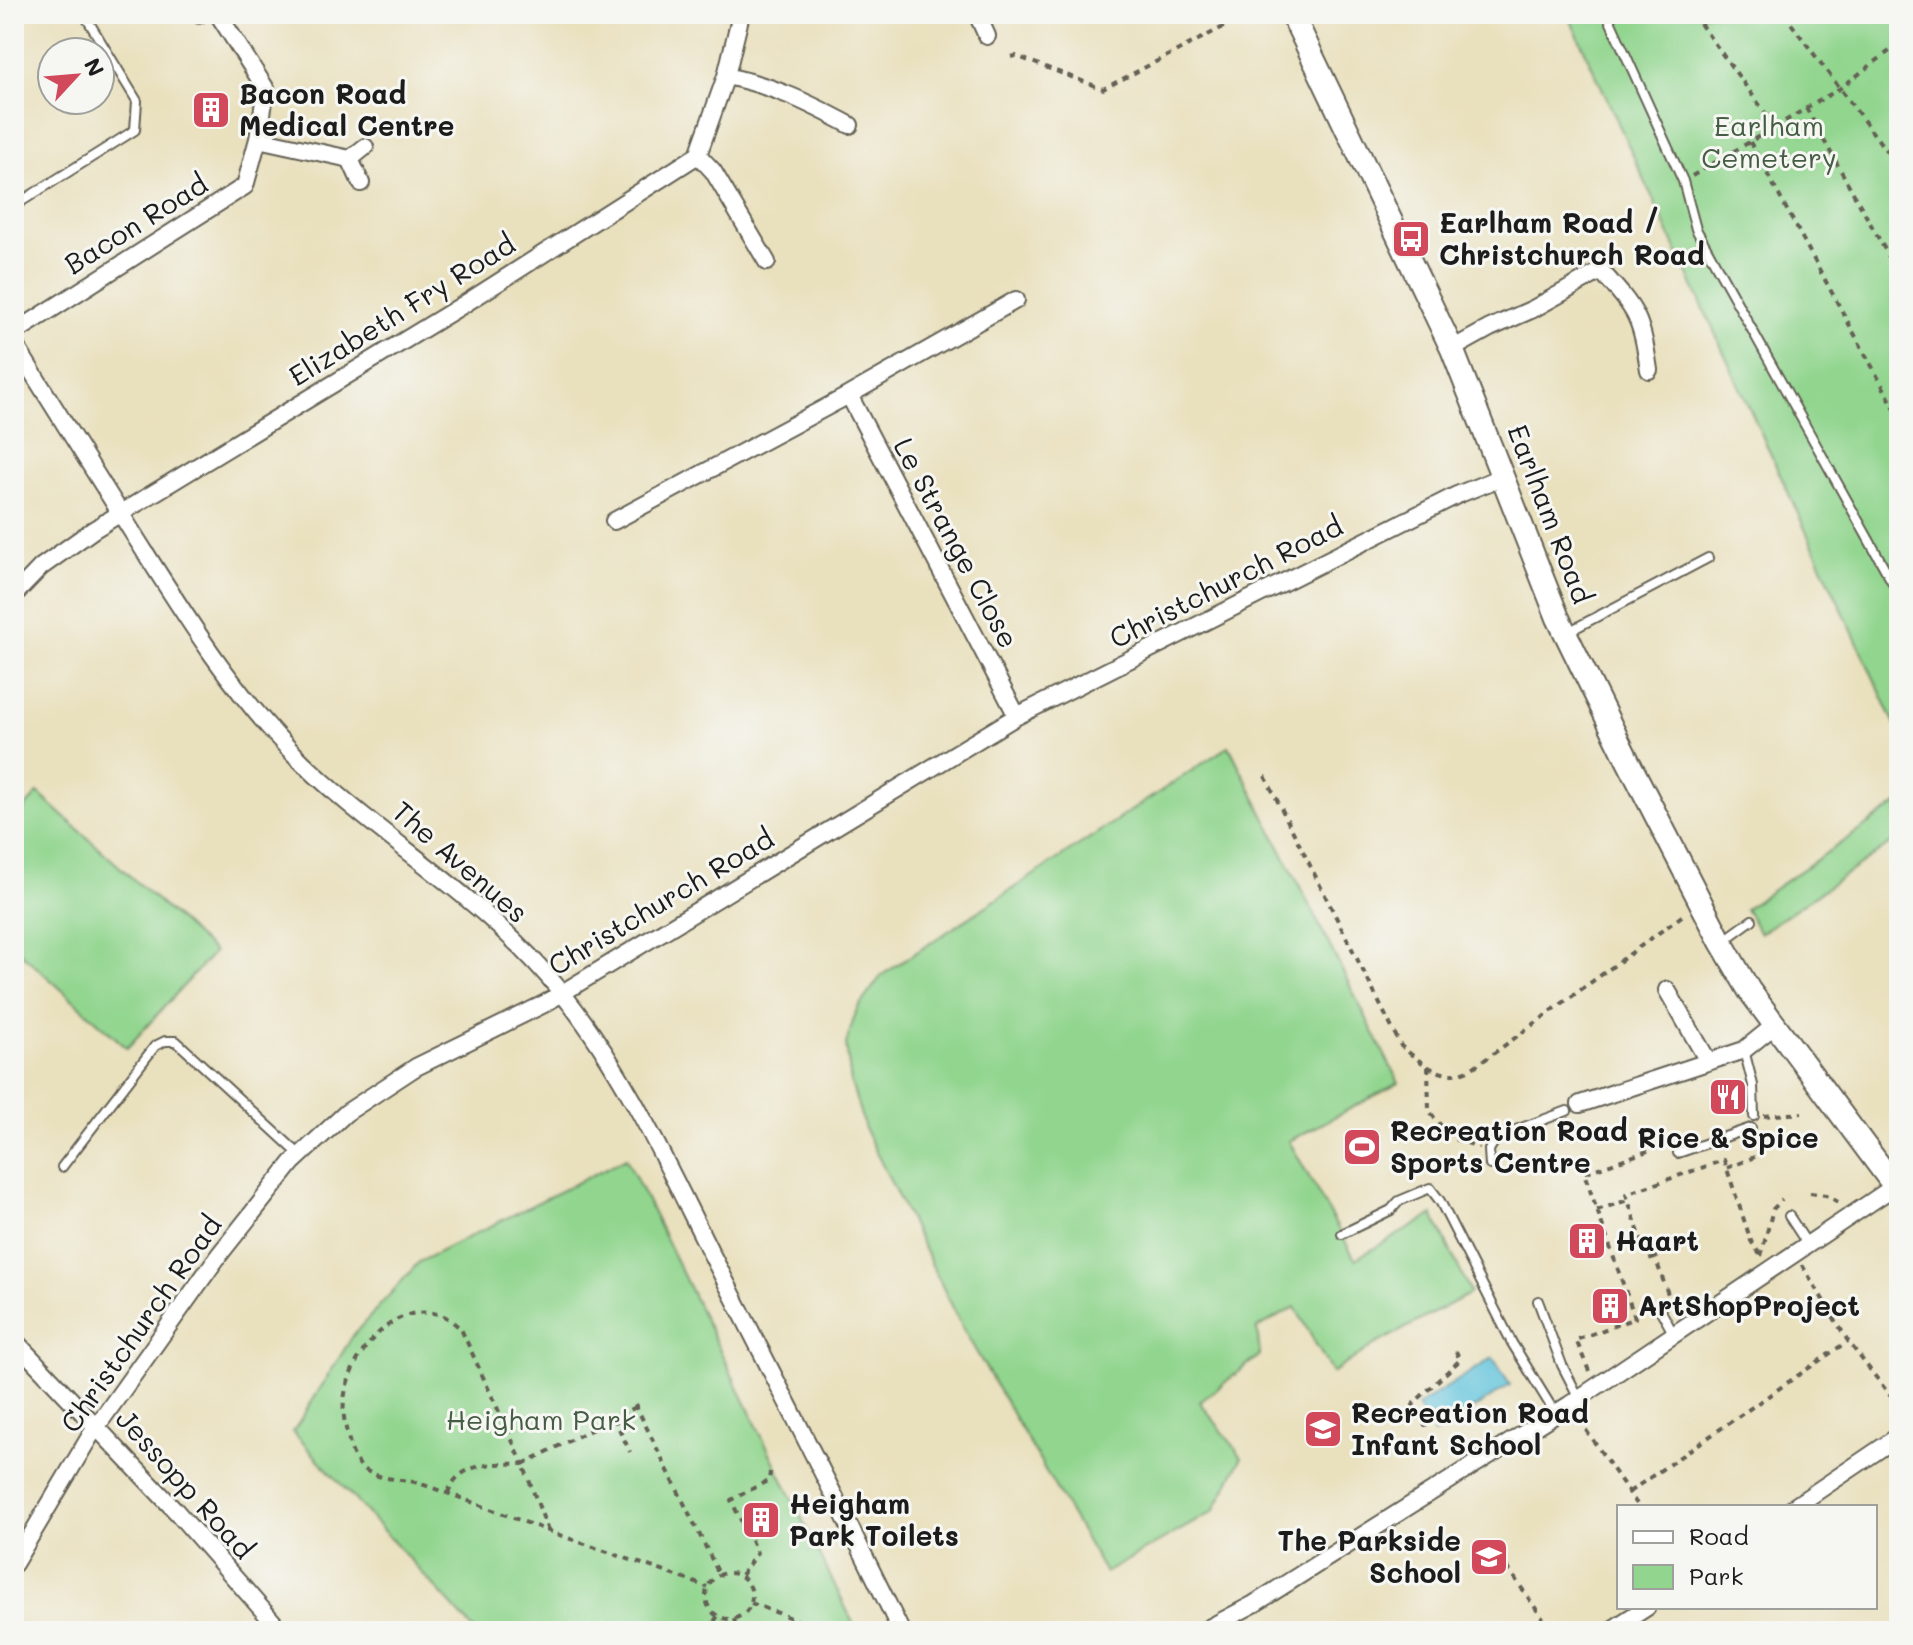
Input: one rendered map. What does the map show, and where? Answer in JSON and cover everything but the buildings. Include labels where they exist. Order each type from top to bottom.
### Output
[{"type":"main road","name":"Earlham Road","points":[[1292,14],[1452,349],[1565,633],[1721,942],[1749,990],[1897,1189]]},
{"type":"street","name":"Bacon Road","points":[[14,333],[245,186],[258,139],[266,89],[218,14]]},
{"type":"street","points":[[741,14],[726,76],[698,155],[713,171],[767,262]]},
{"type":"street","points":[[977,14],[987,36]]},
{"type":"street","points":[[726,76],[763,84],[801,98],[850,125]]},
{"type":"street","points":[[258,139],[350,159]]},
{"type":"street","points":[[350,159],[365,147]]},
{"type":"street","name":"Elizabeth Fry Road","points":[[14,595],[41,567],[120,513],[466,303],[698,155]]},
{"type":"street","points":[[350,159],[361,183]]},
{"type":"street","points":[[1452,349],[1601,271],[1634,308],[1642,328],[1649,370]]},
{"type":"street","points":[[614,521],[849,395],[1016,300]]},
{"type":"street","name":"The Avenues","points":[[14,343],[212,655],[290,749],[327,784],[469,899],[562,992],[608,1061],[680,1192],[818,1460],[901,1631]]},
{"type":"street","name":"Le Strange Close","points":[[849,395],[1017,716]]},
{"type":"street","name":"Christchurch Road","points":[[14,1564],[98,1426],[219,1255],[300,1155],[346,1113],[416,1067],[544,1004],[1017,716],[1457,495],[1502,477]]},
{"type":"street","points":[[1667,990],[1708,1061]]},
{"type":"street","points":[[1573,1108],[1744,1050],[1775,1025]]},
{"type":"street","points":[[1203,1631],[1254,1604],[1568,1405],[1679,1329],[1765,1263],[1802,1249],[1897,1189]]},
{"type":"street","name":"Jessopp Road","points":[[14,1340],[98,1426],[281,1631]]},
{"type":"street","points":[[1797,1505],[1899,1436]]},
{"type":"street","points":[[1610,1631],[1644,1609]]},
{"type":"lane","points":[[14,206],[135,130],[137,101],[84,14]]},
{"type":"lane","points":[[1607,14],[1683,181],[1696,229],[1899,594]]},
{"type":"lane","points":[[1565,633],[1708,558]]},
{"type":"lane","points":[[1721,942],[1752,920]]},
{"type":"lane","points":[[62,1167],[155,1046],[165,1041],[176,1041],[300,1155]]},
{"type":"lane","points":[[1744,1050],[1753,1085],[1754,1116]]},
{"type":"lane","points":[[1490,1165],[1489,1150],[1497,1137],[1573,1108]]},
{"type":"lane","points":[[1678,1153],[1751,1128]]},
{"type":"lane","points":[[1342,1234],[1391,1210],[1399,1201],[1430,1188],[1440,1201],[1512,1343],[1568,1405]]},
{"type":"lane","points":[[1789,1216],[1802,1249]]},
{"type":"lane","points":[[1538,1301],[1562,1365],[1568,1405]]},
{"type":"lane","points":[[1661,1311],[1679,1329]]},
{"type":"path","points":[[1693,14],[1775,126]]},
{"type":"path","points":[[1784,14],[1898,162]]},
{"type":"path","points":[[1891,14],[1899,24]]},
{"type":"path","points":[[1011,57],[1016,56],[1103,89],[1235,21]]},
{"type":"path","points":[[1683,181],[1839,89],[1899,44]]},
{"type":"path","points":[[14,100],[20,109]]},
{"type":"path","points":[[1806,108],[1899,275]]},
{"type":"path","points":[[1750,142],[1899,416]]},
{"type":"path","points":[[1265,776],[1401,1046],[1442,1073],[1462,1073],[1566,1003],[1701,903]]},
{"type":"path","points":[[1428,1066],[1429,1111],[1451,1138],[1489,1150]]},
{"type":"path","points":[[1754,1116],[1802,1113]]},
{"type":"path","points":[[1596,1386],[1576,1340],[1635,1318],[1584,1173],[1672,1142]]},
{"type":"path","points":[[1726,1168],[1762,1154]]},
{"type":"path","points":[[1679,1329],[1654,1256],[1648,1260],[1626,1194],[1724,1160],[1751,1241],[1765,1263]]},
{"type":"path","points":[[1810,1193],[1826,1195],[1843,1205],[1850,1216]]},
{"type":"path","points":[[1597,1210],[1628,1200]]},
{"type":"path","points":[[1765,1263],[1773,1209],[1782,1200]]},
{"type":"path","points":[[1802,1249],[1848,1341],[1899,1407]]},
{"type":"path","points":[[548,1531],[523,1464],[461,1329],[444,1315],[423,1312],[399,1319],[379,1332],[362,1352],[350,1376],[343,1411],[352,1453],[368,1472],[417,1482],[548,1531],[707,1587]]},
{"type":"path","points":[[1629,1492],[1848,1341]]},
{"type":"path","points":[[1428,1423],[1425,1425],[1414,1403],[1460,1360],[1455,1349]]},
{"type":"path","points":[[1568,1405],[1638,1505]]},
{"type":"path","points":[[448,1493],[460,1473],[495,1463],[523,1464],[635,1406],[719,1574]]},
{"type":"path","points":[[614,1418],[630,1452]]},
{"type":"path","points":[[741,1575],[757,1553],[731,1500],[769,1480],[770,1472]]},
{"type":"path","points":[[1507,1567],[1551,1631]]},
{"type":"path","points":[[731,1572],[741,1575],[752,1588],[751,1603],[745,1613],[734,1619],[718,1616],[706,1603],[707,1587],[719,1574],[731,1572]]},
{"type":"path","points":[[751,1603],[826,1631]]},
{"type":"path","points":[[707,1631],[718,1616]]},
{"type":"path","points":[[734,1619],[737,1631]]},
{"type":"green space","name":"Earlham Cemetery","points":[[1568,14],[1899,14],[1899,733]]},
{"type":"green space","points":[[1229,746],[1399,1083],[1289,1141],[1355,1259],[1433,1215],[1471,1293],[1374,1345],[1332,1373],[1295,1307],[1257,1328],[1260,1355],[1200,1402],[1242,1457],[1214,1511],[1105,1573],[966,1334],[866,1132],[851,1083],[846,1044],[857,1009],[882,975]]},
{"type":"green space","points":[[38,793],[214,952],[127,1048],[14,947],[14,820]]},
{"type":"green space","points":[[1899,803],[1899,838],[1760,933],[1745,909]]},
{"type":"green space","name":"Heigham Park","points":[[626,1158],[857,1631],[475,1631],[293,1432],[354,1334],[419,1262]]},
{"type":"water","points":[[1493,1358],[1510,1385],[1434,1434],[1417,1406]]},
{"type":"place","name":"Bacon Road Medical Centre","points":[[211,110]]},
{"type":"place","name":"Earlham Road / Christchurch Road","points":[[1411,239]]},
{"type":"place","name":"Rice & Spice","points":[[1728,1097]]},
{"type":"place","name":"Recreation Road Sports Centre","points":[[1362,1147]]},
{"type":"place","name":"Haart","points":[[1587,1241]]},
{"type":"place","name":"ArtShopProject","points":[[1610,1306]]},
{"type":"place","name":"Recreation Road Infant School","points":[[1323,1429]]},
{"type":"place","name":"Heigham Park Toilets","points":[[761,1520]]},
{"type":"place","name":"The Parkside School","points":[[1489,1557]]}]
